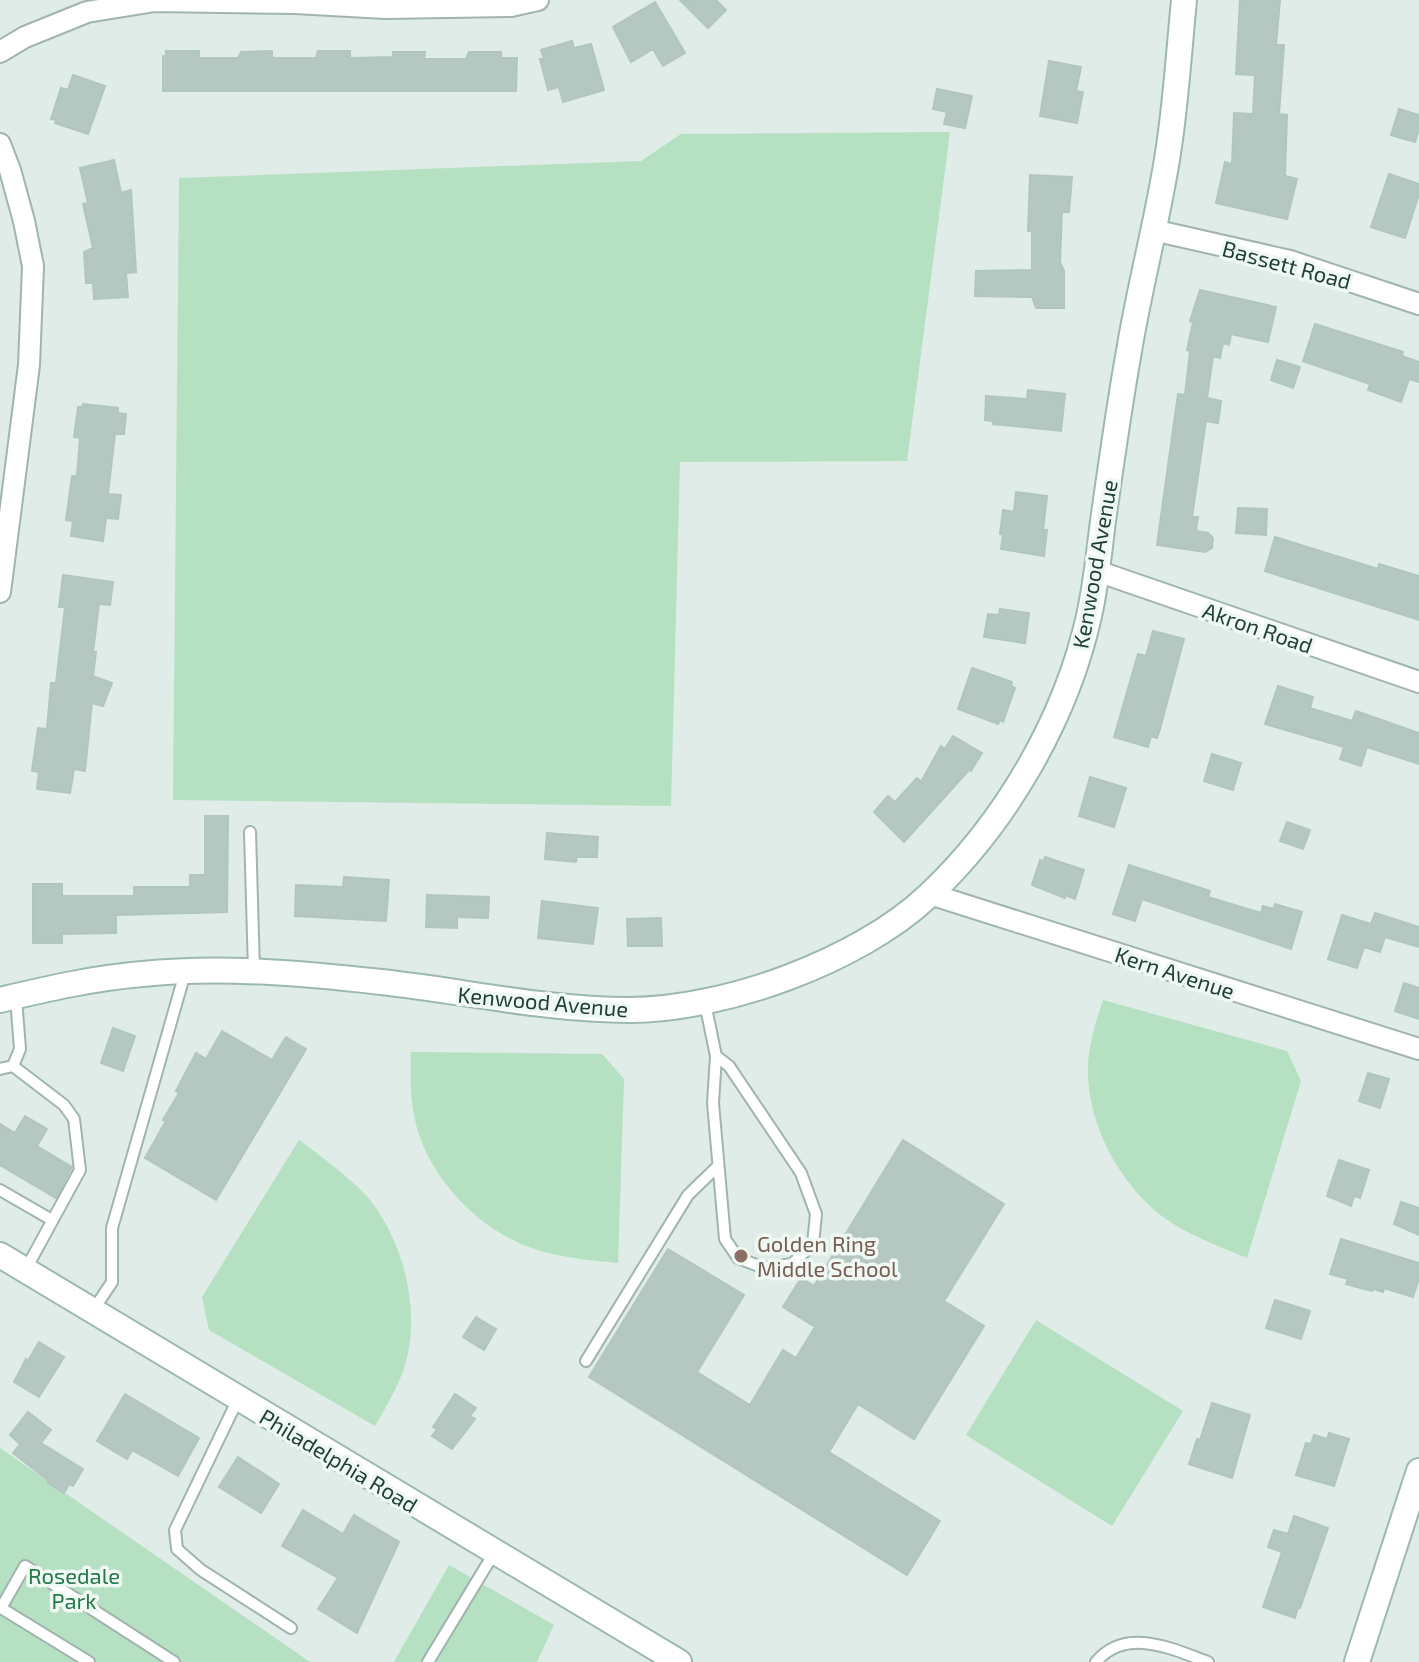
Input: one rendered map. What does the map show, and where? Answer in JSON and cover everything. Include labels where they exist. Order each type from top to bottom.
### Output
[{"type":"street","points":[[0,52],[56,23],[87,12],[155,1],[295,2],[385,8],[511,6],[538,0]]},
{"type":"street","name":"Kenwood Avenue","points":[[8,998],[136,974],[254,972],[382,982],[538,1004],[593,1009],[653,1009],[705,1003],[772,983],[834,956],[906,914],[930,894],[1001,810],[1041,746],[1079,653],[1097,571],[1129,346],[1175,107],[1184,0]]},
{"type":"street","points":[[0,144],[24,221],[33,266],[29,365],[0,592]]},
{"type":"street","name":"Bassett Road","points":[[1153,230],[1290,261],[1419,304]]},
{"type":"street","name":"Akron Road","points":[[1097,571],[1419,682]]},
{"type":"street","name":"Kern Avenue","points":[[930,894],[1419,1049]]},
{"type":"street","name":"Philadelphia Road","points":[[0,1255],[679,1662]]},
{"type":"street","points":[[1357,1662],[1419,1471]]},
{"type":"lane","points":[[250,832],[254,972]]},
{"type":"lane","points":[[93,1311],[112,1282],[112,1228],[185,971]]},
{"type":"lane","points":[[8,998],[20,1049],[13,1066]]},
{"type":"lane","points":[[705,1003],[716,1056],[713,1103],[725,1239],[738,1258],[764,1268],[792,1264],[813,1244],[816,1214],[801,1173],[729,1066],[716,1056]]},
{"type":"lane","points":[[0,1069],[13,1066]]},
{"type":"lane","points":[[13,1066],[64,1105],[74,1119],[80,1170],[25,1270]]},
{"type":"lane","points":[[586,1361],[688,1195],[718,1166]]},
{"type":"lane","points":[[0,1190],[52,1220]]},
{"type":"lane","points":[[238,1399],[175,1530],[177,1549],[201,1570],[291,1628]]},
{"type":"lane","points":[[428,1662],[494,1553]]},
{"type":"lane","points":[[89,1662],[1,1608],[25,1566],[174,1662]]},
{"type":"lane","points":[[1096,1662],[1121,1644],[1140,1641],[1208,1662]]},
{"type":"green space","points":[[950,132],[907,461],[680,462],[671,806],[173,800],[179,178],[641,161],[681,134]]},
{"type":"green space","points":[[1103,1000],[1287,1051],[1301,1081],[1247,1258],[1193,1235],[1163,1217],[1132,1187],[1108,1150],[1093,1109],[1088,1066],[1091,1041]]},
{"type":"green space","points":[[411,1052],[602,1054],[624,1079],[618,1263],[560,1255],[526,1246],[489,1226],[456,1196],[430,1160],[421,1140],[412,1103]]},
{"type":"green space","points":[[299,1140],[370,1200],[392,1236],[406,1278],[411,1322],[405,1365],[392,1397],[375,1426],[209,1330],[202,1297]]},
{"type":"green space","points":[[1036,1320],[1183,1411],[1112,1526],[966,1435]]},
{"type":"green space","name":"Rosedale Park","points":[[0,1448],[310,1662],[0,1662]]},
{"type":"green space","points":[[449,1565],[554,1625],[537,1662],[394,1662]]},
{"type":"building","points":[[680,0],[716,0],[726,10],[708,28]]},
{"type":"building","points":[[1240,0],[1280,0],[1276,45],[1284,45],[1279,114],[1287,115],[1285,176],[1297,179],[1287,219],[1216,203],[1225,162],[1232,164],[1234,113],[1253,114],[1255,75],[1236,74]]},
{"type":"building","points":[[655,2],[685,53],[663,66],[653,49],[631,62],[613,27]]},
{"type":"building","points":[[572,41],[574,48],[591,44],[604,90],[563,102],[559,87],[548,90],[540,59],[544,59],[541,50]]},
{"type":"building","points":[[166,51],[199,51],[199,58],[238,58],[241,52],[272,51],[272,58],[316,58],[318,51],[350,51],[350,58],[393,57],[393,52],[425,52],[424,59],[466,59],[469,52],[501,52],[501,58],[517,58],[516,91],[163,91],[163,56],[166,56]]},
{"type":"building","points":[[1049,61],[1081,67],[1076,91],[1083,92],[1077,123],[1040,116]]},
{"type":"building","points":[[73,75],[105,86],[88,134],[51,119],[61,88],[68,90]]},
{"type":"building","points":[[937,89],[972,96],[965,128],[944,124],[947,112],[933,109]]},
{"type":"building","points":[[1399,109],[1419,115],[1415,142],[1391,135]]},
{"type":"building","points":[[114,160],[121,193],[131,190],[136,272],[126,273],[128,297],[94,299],[93,283],[86,283],[84,252],[93,248],[83,204],[88,203],[80,168]]},
{"type":"building","points":[[1389,174],[1419,184],[1419,194],[1405,238],[1371,227]]},
{"type":"building","points":[[1030,175],[1072,177],[1069,212],[1062,212],[1060,262],[1064,271],[1064,308],[1036,308],[1032,297],[975,296],[976,271],[1032,270],[1032,231],[1028,231]]},
{"type":"building","points":[[1200,290],[1276,307],[1268,342],[1231,334],[1229,345],[1223,343],[1220,358],[1213,356],[1207,398],[1221,401],[1218,423],[1206,421],[1192,517],[1198,517],[1196,531],[1208,533],[1213,538],[1212,548],[1205,552],[1157,545],[1178,394],[1185,395],[1190,351],[1187,350],[1193,322],[1190,321]]},
{"type":"building","points":[[1315,324],[1403,352],[1402,356],[1419,362],[1419,382],[1409,379],[1401,402],[1368,390],[1370,384],[1303,361]]},
{"type":"building","points":[[1277,360],[1300,367],[1293,388],[1271,380]]},
{"type":"building","points":[[1028,390],[1065,394],[1061,431],[993,424],[993,421],[985,420],[986,396],[1027,399]]},
{"type":"building","points":[[83,404],[118,408],[118,413],[126,414],[124,434],[115,434],[108,494],[121,495],[118,519],[106,518],[103,541],[71,536],[73,521],[66,520],[72,476],[77,476],[80,438],[74,437],[78,407]]},
{"type":"building","points":[[1016,492],[1047,496],[1044,556],[1001,549],[1003,510],[1014,512]]},
{"type":"building","points":[[1238,508],[1267,509],[1266,535],[1236,533]]},
{"type":"building","points":[[1275,537],[1378,569],[1379,564],[1419,576],[1419,620],[1265,571]]},
{"type":"building","points":[[63,575],[113,582],[110,605],[99,604],[93,652],[96,652],[93,676],[112,683],[103,706],[92,703],[85,771],[74,769],[70,793],[37,789],[39,772],[32,771],[38,728],[47,729],[51,683],[56,683],[65,607],[59,607]]},
{"type":"building","points":[[1000,609],[1029,613],[1025,643],[984,637],[988,614],[999,615]]},
{"type":"building","points":[[1153,631],[1184,639],[1157,738],[1151,736],[1148,747],[1114,737],[1138,654],[1146,656]]},
{"type":"building","points":[[972,668],[1012,682],[1011,686],[1015,688],[1003,722],[1000,720],[998,724],[958,709]]},
{"type":"building","points":[[1278,686],[1313,697],[1310,708],[1352,721],[1356,711],[1419,733],[1419,764],[1367,747],[1361,766],[1340,759],[1344,747],[1265,724]]},
{"type":"building","points":[[953,736],[982,753],[971,771],[904,842],[874,812],[888,796],[895,802],[917,778],[921,782],[941,746],[945,749]]},
{"type":"building","points":[[1212,754],[1241,763],[1233,790],[1204,781]]},
{"type":"building","points":[[1090,777],[1126,788],[1114,827],[1079,816]]},
{"type":"building","points":[[205,816],[228,816],[227,912],[116,915],[116,933],[62,934],[62,943],[33,943],[33,884],[62,884],[62,896],[134,896],[134,887],[190,887],[190,875],[205,875]]},
{"type":"building","points":[[1287,822],[1310,830],[1303,849],[1280,841]]},
{"type":"building","points":[[547,833],[598,837],[597,857],[577,857],[576,862],[545,859]]},
{"type":"building","points":[[1045,857],[1084,870],[1075,899],[1032,885],[1040,860],[1044,861]]},
{"type":"building","points":[[1129,865],[1210,891],[1208,897],[1261,913],[1263,906],[1274,909],[1275,904],[1302,912],[1291,949],[1142,899],[1135,921],[1113,914]]},
{"type":"building","points":[[344,877],[389,880],[386,921],[295,916],[296,885],[343,887]]},
{"type":"building","points":[[427,895],[489,897],[488,918],[457,917],[457,928],[426,927]]},
{"type":"building","points":[[542,901],[598,908],[593,944],[538,938]]},
{"type":"building","points":[[1375,913],[1419,927],[1419,947],[1385,937],[1380,952],[1364,947],[1357,968],[1328,959],[1342,915],[1371,924]]},
{"type":"building","points":[[661,918],[662,946],[628,946],[627,919]]},
{"type":"building","points":[[1404,983],[1419,988],[1419,1019],[1395,1011]]},
{"type":"building","points":[[113,1028],[135,1036],[123,1071],[101,1063]]},
{"type":"building","points":[[222,1031],[272,1060],[286,1037],[306,1049],[216,1200],[145,1158],[166,1121],[163,1120],[179,1093],[176,1091],[196,1053],[206,1059]]},
{"type":"building","points":[[1368,1073],[1389,1079],[1380,1108],[1359,1101]]},
{"type":"building","points":[[25,1116],[47,1129],[37,1146],[72,1167],[56,1198],[0,1165],[0,1124],[15,1133]]},
{"type":"building","points":[[903,1140],[1004,1204],[944,1301],[984,1326],[914,1439],[858,1404],[829,1452],[940,1521],[907,1575],[589,1377],[668,1249],[744,1295],[697,1372],[750,1405],[783,1350],[796,1358],[815,1327],[783,1307],[801,1278],[814,1286]]},
{"type":"building","points":[[1339,1160],[1369,1170],[1360,1198],[1354,1196],[1351,1206],[1327,1196]]},
{"type":"building","points":[[1401,1202],[1419,1208],[1419,1235],[1394,1224]]},
{"type":"building","points":[[1341,1239],[1419,1263],[1419,1278],[1413,1297],[1384,1288],[1383,1292],[1372,1291],[1346,1284],[1348,1279],[1330,1274]]},
{"type":"building","points":[[1275,1300],[1310,1311],[1301,1339],[1266,1328]]},
{"type":"building","points":[[476,1317],[496,1329],[484,1350],[463,1337]]},
{"type":"building","points":[[39,1342],[64,1357],[39,1397],[14,1382]]},
{"type":"building","points":[[125,1394],[199,1438],[178,1476],[132,1450],[127,1459],[97,1441]]},
{"type":"building","points":[[455,1394],[476,1408],[470,1416],[475,1419],[452,1449],[432,1436],[437,1429],[433,1427]]},
{"type":"building","points":[[1212,1403],[1250,1415],[1232,1478],[1189,1464]]},
{"type":"building","points":[[28,1412],[51,1430],[41,1443],[83,1469],[73,1486],[69,1484],[64,1493],[13,1453],[20,1444],[10,1435]]},
{"type":"building","points":[[1329,1433],[1349,1439],[1334,1486],[1296,1475],[1306,1443],[1311,1444],[1314,1435],[1327,1439]]},
{"type":"building","points":[[238,1457],[279,1484],[261,1513],[219,1487]]},
{"type":"building","points":[[303,1510],[343,1534],[354,1515],[399,1542],[357,1633],[318,1609],[338,1578],[282,1546]]},
{"type":"building","points":[[1294,1516],[1328,1528],[1295,1618],[1263,1607],[1282,1552],[1268,1547],[1274,1530],[1288,1534]]},
{"type":"place","name":"Golden Ring Middle School","points":[[741,1256]]}]
